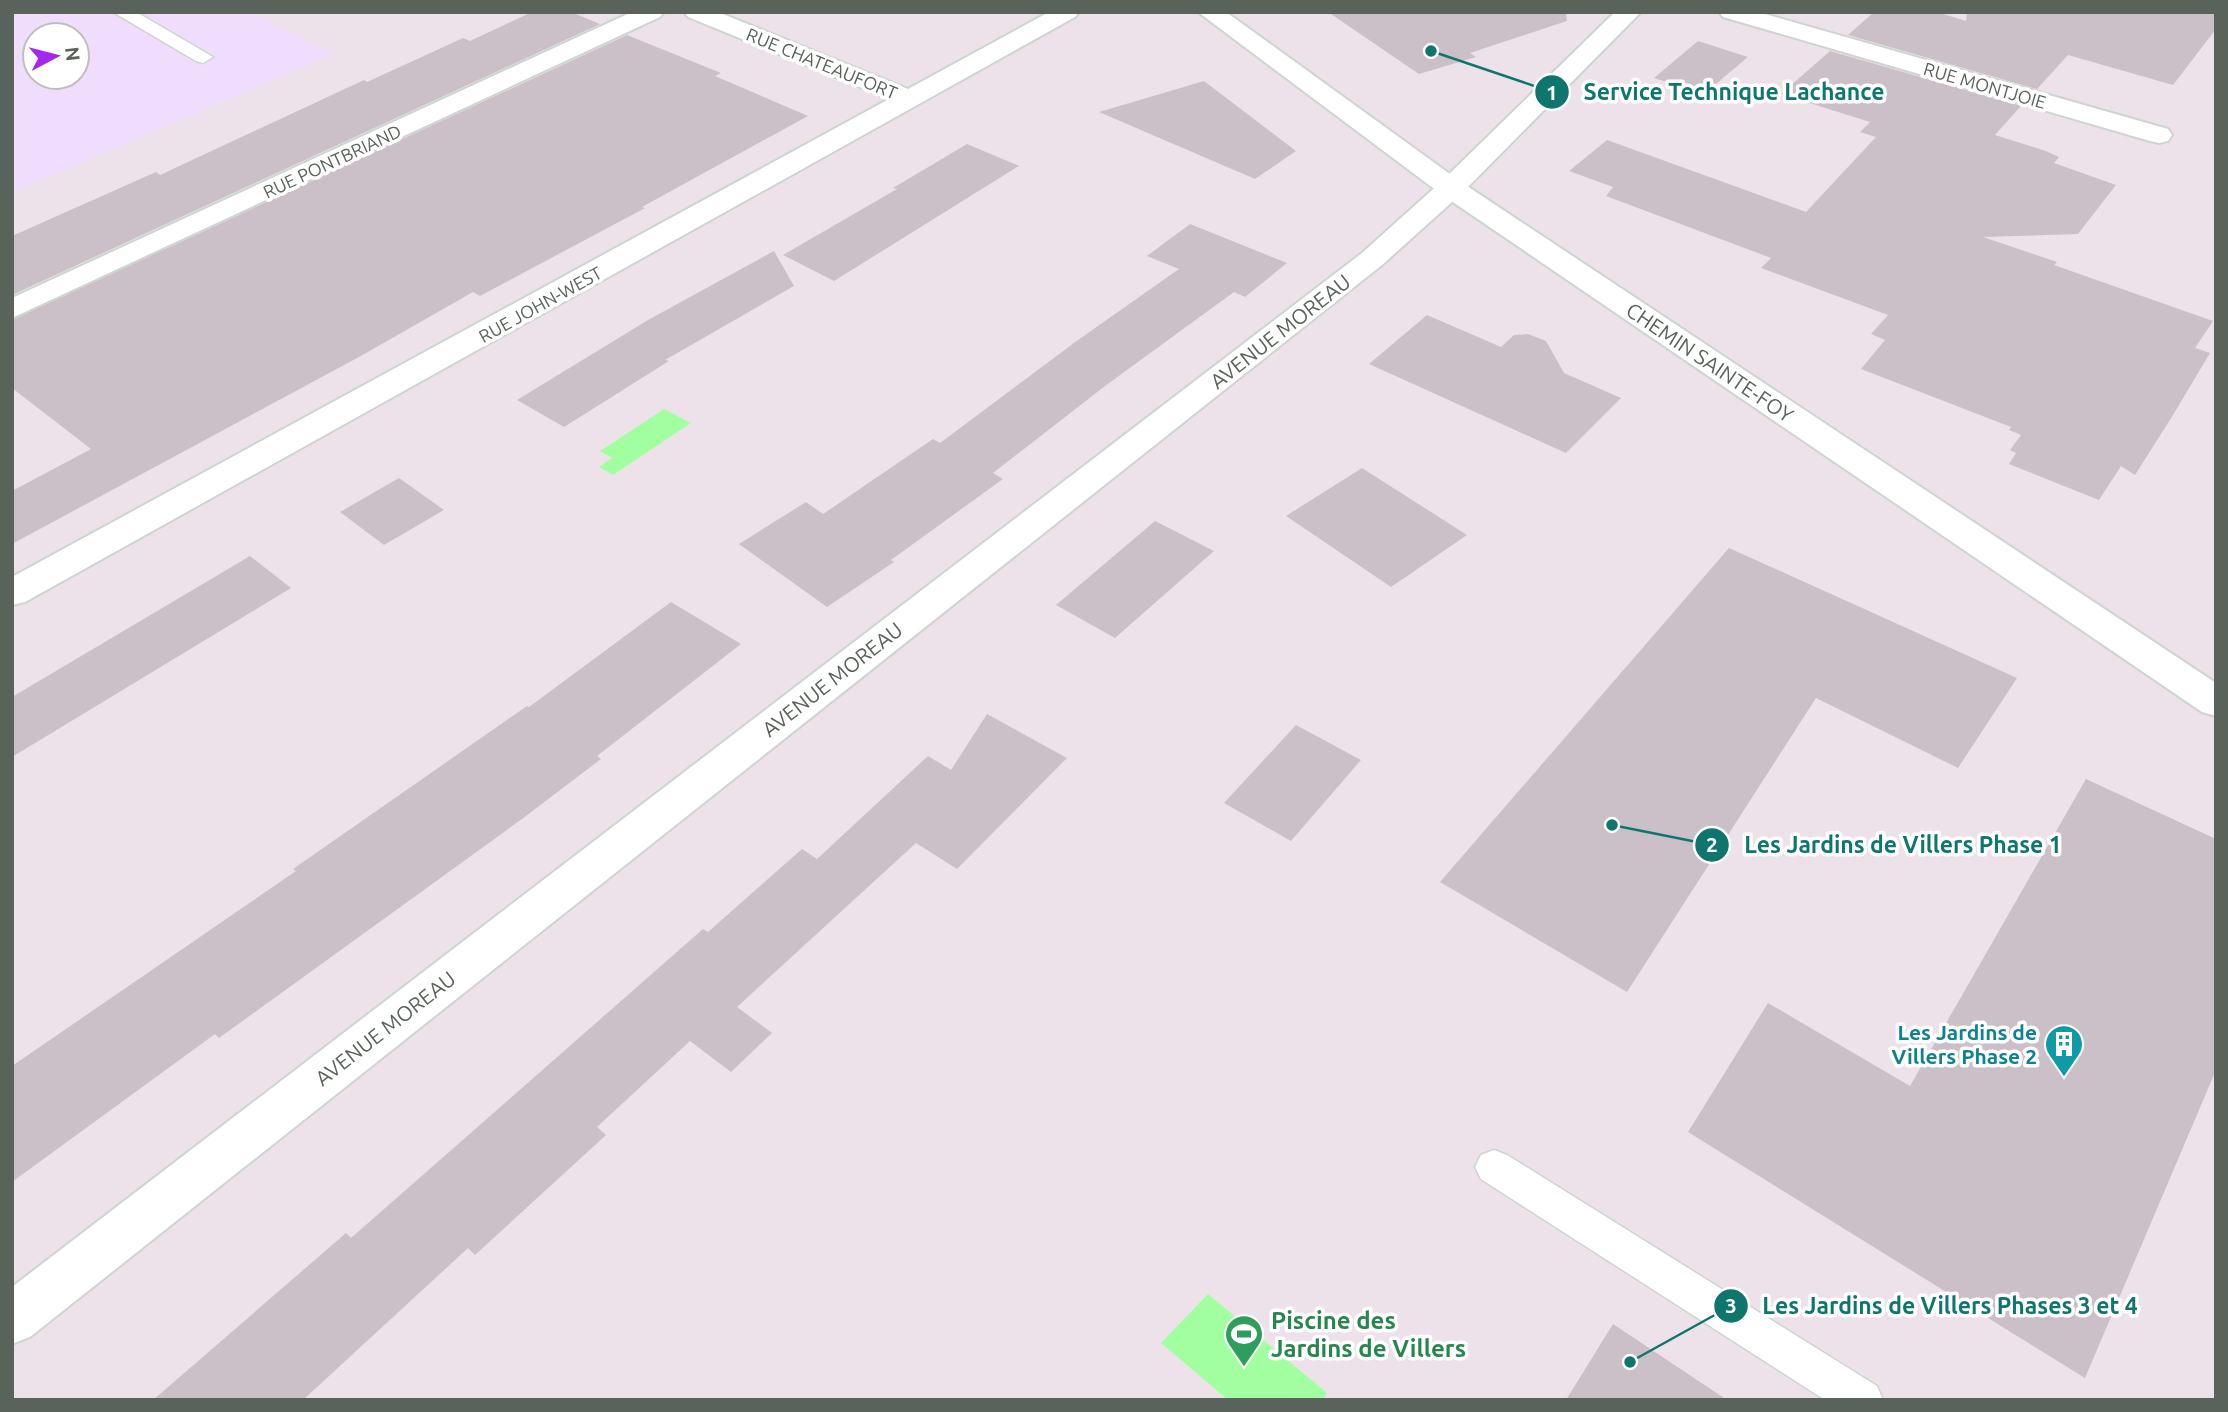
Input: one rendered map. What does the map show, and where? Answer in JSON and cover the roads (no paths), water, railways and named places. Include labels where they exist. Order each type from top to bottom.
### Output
[{"type":"street","name":"RUE PONTBRIAND","points":[[12,309],[652,12]]},
{"type":"street","name":"RUE CHATEAUFORT","points":[[696,12],[909,98]]},
{"type":"street","name":"RUE JOHN-WEST","points":[[12,593],[1067,12]]},
{"type":"street","name":"CHEMIN SAINTE-FOY","points":[[1210,12],[1451,188],[2216,702]]},
{"type":"street","name":"AVENUE MOREAU","points":[[12,1319],[1372,260],[1451,188],[1629,12]]},
{"type":"street","name":"RUE MONTJOIE","points":[[1731,12],[2159,135]]},
{"type":"lane","points":[[122,12],[203,57]]},
{"type":"lane","points":[[1494,1167],[1863,1400]]},
{"type":"place","name":"Service Technique Lachance","points":[[1431,51]]},
{"type":"place","name":"Les Jardins de Villers Phase 1","points":[[1612,825]]},
{"type":"place","name":"Les Jardins de Villers Phase 2","points":[[2064,1078]]},
{"type":"place","name":"Les Jardins de Villers Phases 3 et 4","points":[[1630,1362]]},
{"type":"place","name":"Piscine des Jardins de Villers","points":[[1244,1368]]}]
